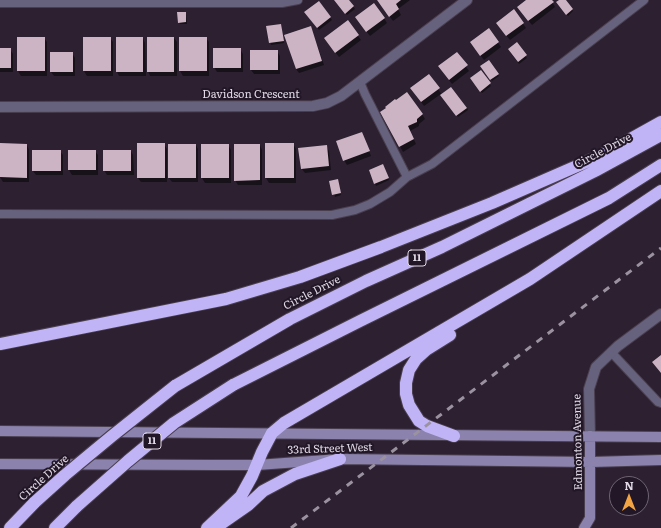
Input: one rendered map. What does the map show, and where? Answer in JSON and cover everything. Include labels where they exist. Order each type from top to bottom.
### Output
[{"type":"highway","points":[[0,344],[226,299],[300,277],[382,247],[492,203],[600,156],[661,122]]},
{"type":"highway","name":"Circle Drive","points":[[10,528],[35,502],[106,441],[175,386],[290,319],[366,281],[442,247],[588,175],[661,134]]},
{"type":"highway","name":"11","points":[[55,528],[77,506],[128,461],[174,423],[233,385],[609,198],[661,165]]},
{"type":"highway","points":[[454,436],[427,426],[419,421],[409,405],[406,394],[406,383],[410,370],[416,359],[426,350],[497,304],[530,279],[661,191]]},
{"type":"highway","points":[[207,528],[241,496],[272,433],[302,412],[530,279]]},
{"type":"highway","points":[[0,349],[57,332]]},
{"type":"highway","points":[[214,528],[248,505],[263,491],[288,477],[340,459]]},
{"type":"main road","name":"33rd Street West","points":[[0,430],[661,437]]},
{"type":"main road","name":"Edmonton Avenue","points":[[584,528],[590,518],[590,436]]},
{"type":"main road","name":"33rd Street West","points":[[0,464],[257,465],[340,459],[591,462],[661,460]]},
{"type":"street","name":"Davidson Crescent","points":[[0,107],[312,106],[327,103],[341,96],[467,0]]},
{"type":"street","name":"Edmonton Avenue","points":[[590,436],[589,389],[596,367],[611,352],[661,314]]},
{"type":"lane","points":[[0,3],[282,3],[298,0]]},
{"type":"lane","points":[[0,214],[332,215],[355,210],[370,204],[390,192],[407,177],[432,164],[644,0]]},
{"type":"lane","points":[[360,82],[407,177]]},
{"type":"lane","points":[[611,352],[658,402],[661,403]]},
{"type":"building","points":[[334,0],[349,0],[354,6],[345,14]]},
{"type":"building","points":[[377,0],[401,0],[396,4],[399,9],[389,17]]},
{"type":"building","points":[[526,0],[552,0],[554,2],[528,21],[517,7]]},
{"type":"building","points":[[559,0],[566,0],[573,9],[566,15],[556,2]]},
{"type":"building","points":[[319,1],[331,17],[317,28],[304,12]]},
{"type":"building","points":[[374,3],[385,18],[366,32],[355,17]]},
{"type":"building","points":[[514,9],[524,23],[506,36],[496,23]]},
{"type":"building","points":[[177,12],[186,12],[186,22],[178,23]]},
{"type":"building","points":[[348,20],[359,35],[335,53],[324,38]]},
{"type":"building","points":[[281,24],[284,41],[269,43],[266,26]]},
{"type":"building","points":[[311,26],[322,61],[296,69],[284,35]]},
{"type":"building","points":[[489,28],[499,42],[480,56],[470,42]]},
{"type":"building","points":[[17,37],[45,37],[45,71],[17,71]]},
{"type":"building","points":[[83,37],[111,37],[111,71],[83,71]]},
{"type":"building","points":[[116,37],[143,37],[143,72],[116,72]]},
{"type":"building","points":[[147,37],[174,37],[174,72],[147,72]]},
{"type":"building","points":[[179,37],[207,37],[207,71],[179,71]]},
{"type":"building","points":[[517,42],[527,55],[518,62],[508,49]]},
{"type":"building","points":[[0,48],[11,48],[11,68],[0,68]]},
{"type":"building","points":[[213,48],[241,48],[241,68],[213,68]]},
{"type":"building","points":[[250,50],[278,50],[278,70],[250,70]]},
{"type":"building","points":[[50,52],[73,52],[73,72],[50,72]]},
{"type":"building","points":[[457,52],[468,65],[449,80],[438,66]]},
{"type":"building","points":[[489,60],[499,74],[490,80],[480,66]]},
{"type":"building","points":[[481,70],[491,83],[480,92],[470,78]]},
{"type":"building","points":[[429,74],[440,88],[421,102],[410,88]]},
{"type":"building","points":[[451,87],[467,108],[456,116],[440,95]]},
{"type":"building","points":[[407,92],[423,114],[417,119],[417,122],[408,126],[414,139],[399,147],[380,112],[395,99],[396,100]]},
{"type":"building","points":[[362,132],[370,151],[343,161],[336,141]]},
{"type":"building","points":[[0,143],[27,144],[27,178],[0,177]]},
{"type":"building","points":[[137,143],[165,143],[165,178],[137,178]]},
{"type":"building","points":[[265,143],[294,143],[294,178],[265,178]]},
{"type":"building","points":[[168,144],[196,144],[196,178],[168,178]]},
{"type":"building","points":[[201,144],[229,144],[229,178],[201,178]]},
{"type":"building","points":[[234,144],[260,144],[260,180],[234,181]]},
{"type":"building","points":[[327,145],[329,166],[301,169],[298,148]]},
{"type":"building","points":[[32,150],[61,150],[61,171],[32,171]]},
{"type":"building","points":[[68,150],[96,150],[96,170],[68,170]]},
{"type":"building","points":[[103,150],[131,150],[131,171],[103,171]]},
{"type":"building","points":[[383,164],[389,178],[374,184],[369,170]]},
{"type":"building","points":[[338,179],[341,193],[332,195],[329,181]]},
{"type":"building","points":[[661,355],[661,373],[652,362]]},
{"type":"railway","points":[[291,528],[661,248]]}]
